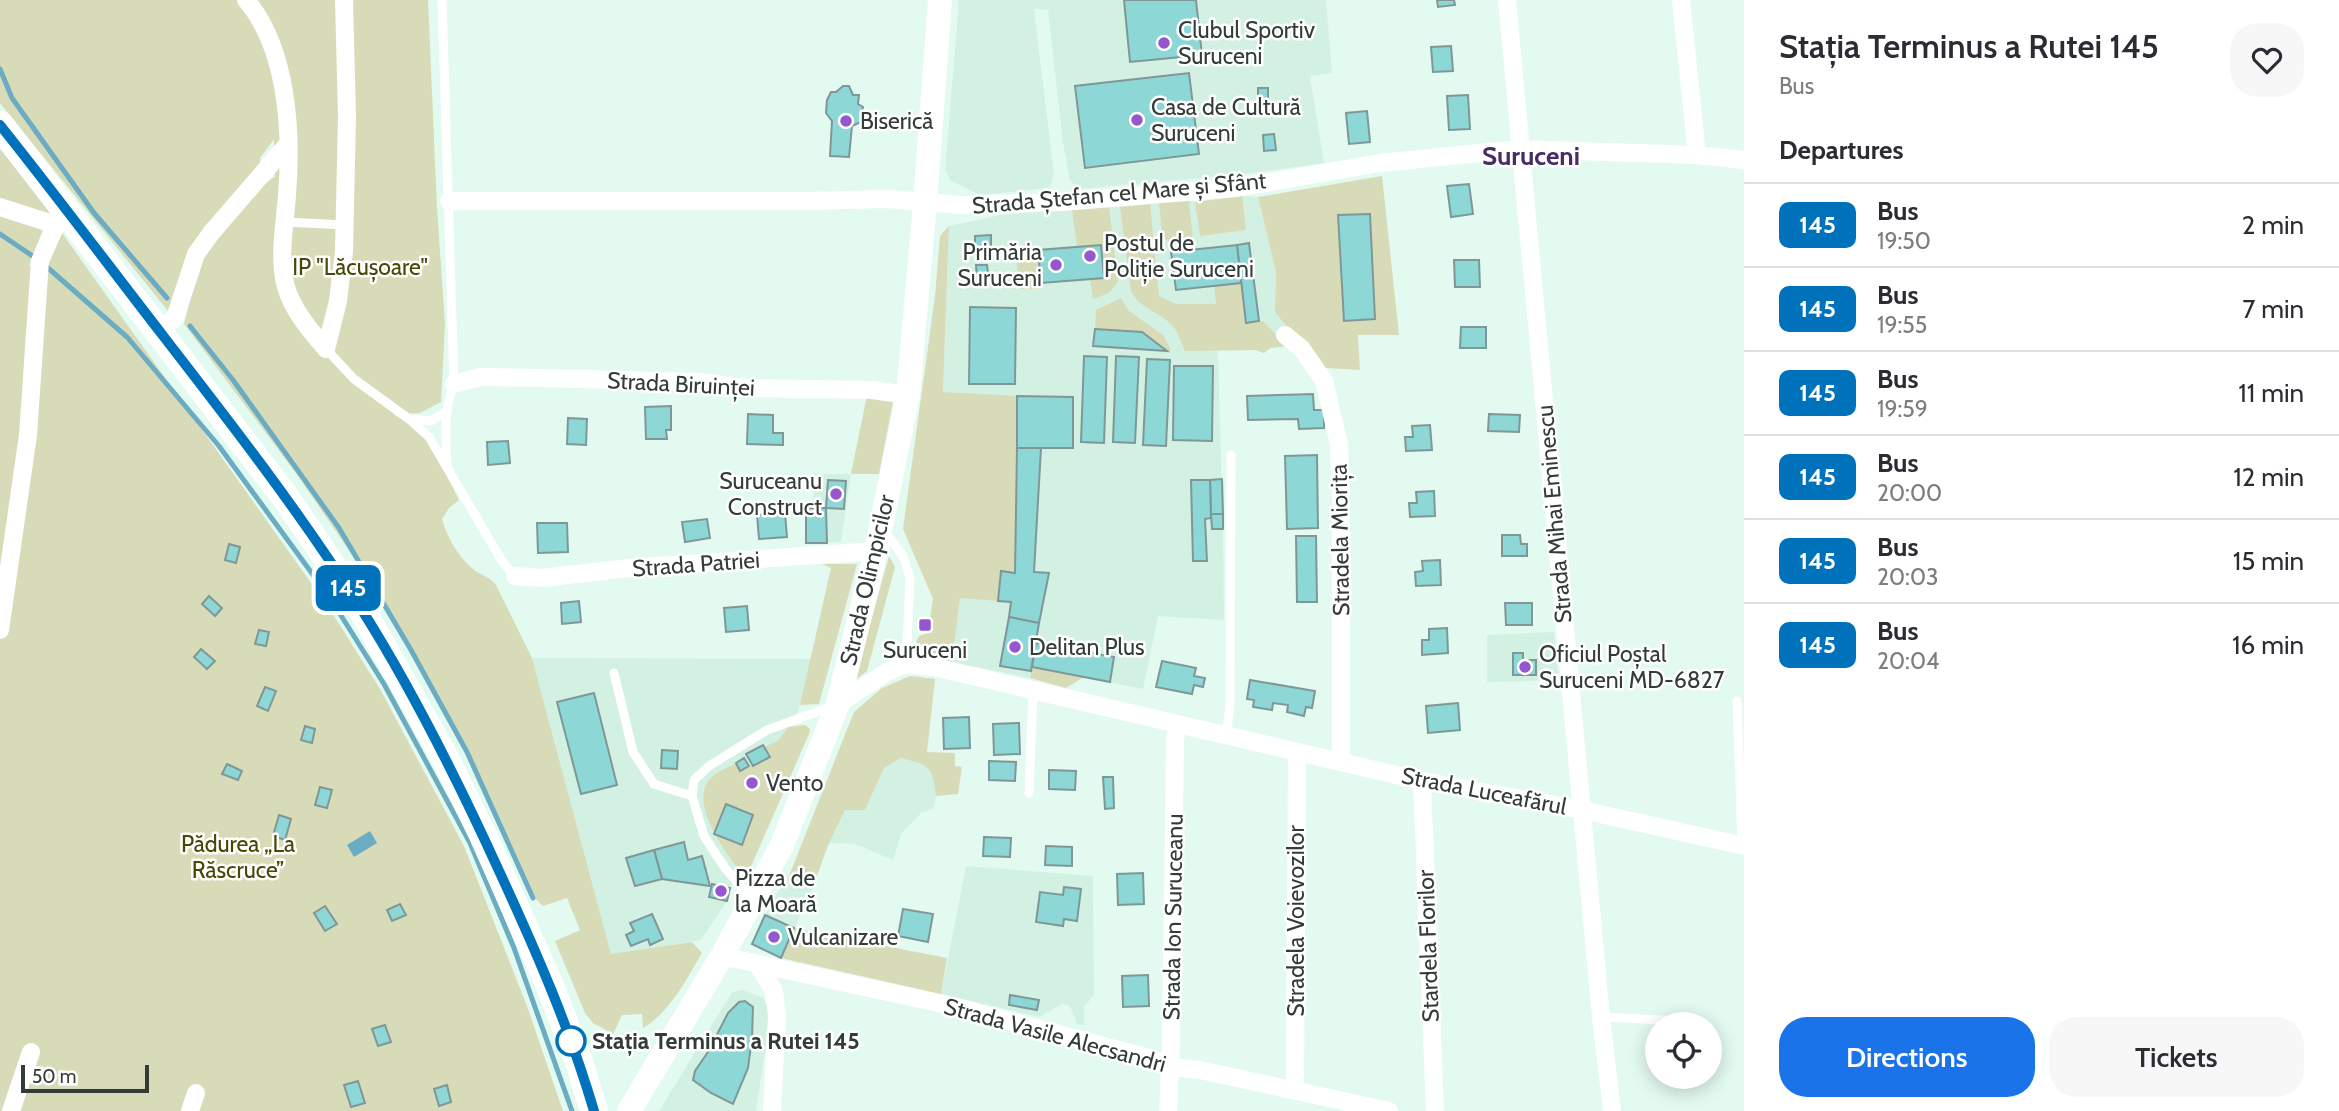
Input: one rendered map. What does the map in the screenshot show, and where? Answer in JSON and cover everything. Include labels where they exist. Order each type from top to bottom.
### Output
[{"type":"highway","points":[[0,125],[62,218],[159,331],[286,498],[362,610],[444,756],[517,911],[579,1062],[594,1111]]},
{"type":"main road","name":"Strada Olimpicilor","points":[[629,1111],[722,956],[782,845],[838,704],[876,551],[908,395],[940,0]]},
{"type":"street","points":[[246,0],[268,36],[285,94],[288,144],[283,251],[286,286],[302,321],[326,349]]},
{"type":"street","points":[[326,349],[338,301],[345,225],[347,116],[344,0]]},
{"type":"street","name":"Strada Mihai Eminescu","points":[[1507,0],[1601,1017],[1612,1111]]},
{"type":"street","points":[[1681,0],[1697,155]]},
{"type":"street","points":[[159,331],[175,318],[196,254],[288,144]]},
{"type":"street","name":"Strada Ștefan cel Mare și Sfânt","points":[[449,201],[888,199],[961,205],[1062,202],[1236,188],[1380,163],[1519,149],[1697,155],[1744,160]]},
{"type":"street","points":[[0,207],[62,218],[40,261],[28,435],[1,626]]},
{"type":"street","name":"Stradela Miorița","points":[[1285,335],[1302,349],[1324,381],[1339,444],[1341,762]]},
{"type":"street","name":"Strada Biruinței","points":[[454,384],[480,377],[538,378],[700,382],[743,388],[872,390],[908,395]]},
{"type":"street","points":[[0,508],[15,520]]},
{"type":"street","name":"Strada Patriei","points":[[515,576],[542,578],[629,568],[876,551]]},
{"type":"street","points":[[838,704],[887,672],[906,664]]},
{"type":"street","name":"Strada Luceafărul","points":[[906,664],[934,667],[1422,780],[1582,810],[1743,845]]},
{"type":"street","name":"Strada Ion Suruceanu","points":[[1168,1111],[1177,724]]},
{"type":"street","name":"Stradela Voievozilor","points":[[1295,1090],[1297,752]]},
{"type":"street","name":"Stardela Florilor","points":[[1422,780],[1435,1111]]},
{"type":"street","name":"Strada Vasile Alecsandri","points":[[722,956],[952,1006],[1153,1059],[1170,1067],[1200,1070],[1389,1111]]},
{"type":"street","points":[[758,965],[774,991],[777,1016],[772,1111]]},
{"type":"street","points":[[11,1111],[31,1052]]},
{"type":"street","points":[[190,1111],[196,1093]]},
{"type":"lane","points":[[442,0],[454,384],[447,400],[447,467]]},
{"type":"lane","points":[[285,222],[345,225]]},
{"type":"lane","points":[[326,349],[354,379],[429,437],[502,561],[515,576]]},
{"type":"lane","points":[[409,419],[431,421],[447,411]]},
{"type":"lane","points":[[1226,735],[1230,706],[1231,455]]},
{"type":"lane","points":[[881,527],[903,556],[910,578],[906,664]]},
{"type":"lane","points":[[614,673],[633,752],[654,784],[692,796]]},
{"type":"lane","points":[[1029,793],[1033,691]]},
{"type":"lane","name":"Strada Luceafărul","points":[[1737,701],[1743,845]]},
{"type":"lane","points":[[753,900],[724,868],[704,836],[692,796],[694,780],[709,766],[767,730],[838,704]]},
{"type":"lane","points":[[1601,1017],[1645,1019]]},
{"type":"shaded area","points":[[959,0],[1326,0],[1332,73],[1310,76],[1324,163],[1244,174],[1079,189],[1070,180],[1063,143],[1048,10],[1034,9],[1054,175],[1049,188],[981,195],[951,181],[945,170]]},
{"type":"shaded area","points":[[1242,196],[1258,197],[1276,272],[1275,312],[1290,331],[1287,346],[1270,348],[1264,353],[1255,350],[1218,351],[1224,620],[1158,616],[1143,689],[1032,667],[1030,678],[952,662],[959,598],[1001,571],[1015,572],[1017,397],[943,392],[949,226],[1001,215],[1189,200],[1196,202]]},
{"type":"shaded area","points":[[814,474],[851,474],[841,542],[806,543],[806,508],[813,508]]},
{"type":"shaded area","points":[[1554,632],[1559,680],[1487,682],[1487,635]]},
{"type":"shaded area","points":[[532,658],[812,659],[800,705],[740,871],[730,888],[727,901],[701,940],[611,955]]},
{"type":"shaded area","points":[[901,758],[924,764],[933,773],[936,796],[934,808],[921,813],[901,834],[893,860],[855,844],[829,843],[845,810],[865,810],[884,768]]},
{"type":"shaded area","points":[[966,866],[1093,876],[1094,995],[1084,1007],[1084,1025],[1077,1024],[1070,1006],[1062,1004],[1039,1017],[941,994]]},
{"type":"shaded area","points":[[789,876],[812,889],[781,958],[752,944],[772,900]]},
{"type":"shaded area","points":[[743,990],[763,998],[768,1007],[769,1024],[756,1111],[659,1111],[732,992]]},
{"type":"green space","name":"IP \"Lăcușoare\"","points":[[0,0],[428,0],[445,324],[441,402],[420,413],[393,414],[409,423],[431,444],[459,500],[449,508],[442,519],[447,534],[465,562],[496,585],[532,658],[611,954],[692,942],[702,953],[670,1004],[643,1028],[642,1014],[622,1015],[613,1034],[593,1023],[585,1013],[555,941],[580,930],[567,898],[543,906],[536,899],[467,747],[389,609],[298,476],[184,324],[195,275],[208,251],[242,207],[275,177],[274,139],[260,158],[260,165],[204,227],[187,256],[168,311],[0,103]]},
{"type":"green space","name":"Pădurea „La Răscruce”","points":[[0,149],[50,211],[29,265],[43,274],[62,233],[331,611],[380,689],[464,846],[527,1006],[563,1111],[0,1111]]},
{"type":"green space","points":[[1382,176],[1399,335],[1358,335],[1360,370],[1326,368],[1275,312],[1276,272],[1258,197]]},
{"type":"green space","points":[[1242,196],[1246,230],[1200,236],[1195,202]]},
{"type":"green space","points":[[1189,200],[1193,241],[1169,243],[1162,235],[1159,203]]},
{"type":"green space","points":[[1150,204],[1159,296],[1176,304],[1216,304],[1214,286],[1241,283],[1246,323],[1263,321],[1287,346],[1270,348],[1264,353],[1255,350],[1185,351],[1170,323],[1141,303],[1131,292],[1120,207]]},
{"type":"green space","points":[[1109,207],[1118,282],[1109,293],[1093,299],[1090,279],[1103,278],[1101,245],[1077,247],[1072,210]]},
{"type":"green space","points":[[949,226],[943,392],[1017,396],[1015,573],[1001,571],[998,601],[960,598],[952,662],[926,654],[916,642],[919,636],[928,633],[933,599],[903,529],[935,296],[940,236]]},
{"type":"green space","points":[[1038,250],[1042,289],[1019,289],[1016,252]]},
{"type":"green space","points":[[1121,298],[1128,310],[1164,336],[1171,351],[1167,351],[1142,332],[1095,329],[1096,310]]},
{"type":"green space","points":[[867,395],[893,401],[879,474],[851,474]]},
{"type":"green space","points":[[889,556],[895,567],[867,671],[855,680]]},
{"type":"green space","points":[[822,564],[857,564],[819,704],[800,705],[831,568]]},
{"type":"green space","points":[[1032,667],[1084,677],[1066,688],[1030,678]]},
{"type":"green space","points":[[910,676],[935,679],[927,752],[955,753],[955,766],[962,767],[958,794],[936,796],[931,772],[924,765],[901,758],[884,768],[865,810],[845,810],[812,889],[789,876],[854,712],[882,688]]},
{"type":"green space","points":[[805,725],[810,729],[809,734],[749,871],[740,871],[726,853],[707,815],[704,791],[708,781],[736,763],[741,771],[769,757],[764,747],[778,741],[788,727]]},
{"type":"green space","points":[[794,928],[947,958],[941,994],[781,958]]},
{"type":"water","points":[[370,831],[377,843],[354,857],[347,845]]},
{"type":"building","name":"Clubul Sportiv Suruceni","points":[[1124,0],[1196,0],[1202,55],[1130,62]]},
{"type":"building","points":[[1437,0],[1454,0],[1455,5],[1438,7]]},
{"type":"building","points":[[1451,46],[1453,71],[1433,72],[1431,47]]},
{"type":"building","name":"Casa de Cultură Suruceni","points":[[1189,73],[1199,154],[1085,168],[1075,86]]},
{"type":"building","name":"Biserică","points":[[843,86],[849,86],[853,95],[859,95],[858,104],[863,107],[861,122],[852,126],[849,157],[830,156],[832,121],[826,113],[831,92],[836,92]]},
{"type":"building","points":[[1258,88],[1268,88],[1268,99],[1258,99]]},
{"type":"building","points":[[1468,95],[1470,129],[1449,130],[1447,96]]},
{"type":"building","points":[[1367,111],[1370,142],[1349,144],[1346,113]]},
{"type":"building","points":[[1274,134],[1276,150],[1264,151],[1263,135]]},
{"type":"building","points":[[1469,184],[1473,214],[1451,217],[1447,186]]},
{"type":"building","points":[[1370,214],[1375,319],[1344,321],[1338,215]]},
{"type":"building","points":[[991,235],[991,248],[975,248],[975,236]]},
{"type":"building","points":[[1249,243],[1259,321],[1246,323],[1237,245]]},
{"type":"building","points":[[1101,245],[1104,278],[1041,283],[1038,250]]},
{"type":"building","points":[[1237,245],[1241,283],[1176,290],[1171,252]]},
{"type":"building","points":[[1454,260],[1479,260],[1480,287],[1455,287]]},
{"type":"building","points":[[976,265],[987,265],[989,281],[977,281]]},
{"type":"building","points":[[970,307],[1016,308],[1015,384],[969,384]]},
{"type":"building","points":[[1461,327],[1486,327],[1486,348],[1460,348]]},
{"type":"building","points":[[1095,329],[1142,332],[1167,351],[1093,346]]},
{"type":"building","points":[[1084,356],[1107,357],[1104,443],[1081,442]]},
{"type":"building","points":[[1116,356],[1139,357],[1135,443],[1113,442]]},
{"type":"building","points":[[1147,359],[1170,360],[1166,446],[1143,445]]},
{"type":"building","points":[[1174,366],[1213,366],[1212,441],[1173,440]]},
{"type":"building","points":[[1313,394],[1314,410],[1324,410],[1324,428],[1299,429],[1298,419],[1248,420],[1247,396]]},
{"type":"building","points":[[1017,396],[1073,397],[1073,448],[1017,448]]},
{"type":"building","points":[[671,406],[671,430],[666,430],[667,439],[646,439],[645,407]]},
{"type":"building","points":[[748,414],[773,415],[773,433],[783,433],[783,445],[747,444]]},
{"type":"building","points":[[1489,414],[1520,415],[1519,432],[1488,431]]},
{"type":"building","points":[[568,418],[587,419],[586,445],[567,444]]},
{"type":"building","points":[[1430,425],[1432,450],[1406,451],[1405,437],[1413,437],[1412,426]]},
{"type":"building","points":[[508,441],[510,463],[488,465],[487,442]]},
{"type":"building","points":[[1017,448],[1041,448],[1034,572],[1049,573],[1039,623],[1009,617],[1011,602],[998,601],[1001,571],[1015,573]]},
{"type":"building","points":[[1317,455],[1318,528],[1287,529],[1285,456]]},
{"type":"building","points":[[1222,479],[1223,514],[1211,514],[1210,480]]},
{"type":"building","points":[[828,480],[846,481],[844,509],[826,508]]},
{"type":"building","points":[[1191,480],[1210,480],[1211,518],[1205,519],[1207,561],[1193,561]]},
{"type":"building","points":[[1434,491],[1435,516],[1410,517],[1409,503],[1417,503],[1416,492]]},
{"type":"building","points":[[806,508],[826,508],[827,543],[806,543]]},
{"type":"building","points":[[785,513],[787,537],[759,539],[757,515]]},
{"type":"building","points":[[1211,514],[1223,514],[1223,529],[1212,529]]},
{"type":"building","points":[[707,519],[710,538],[685,542],[682,522]]},
{"type":"building","points":[[537,523],[567,523],[568,552],[538,553]]},
{"type":"building","points":[[1502,535],[1520,535],[1521,544],[1527,544],[1527,556],[1502,556]]},
{"type":"building","points":[[1296,536],[1316,536],[1317,602],[1297,602]]},
{"type":"building","points":[[229,544],[240,547],[236,563],[225,560]]},
{"type":"building","points":[[1440,560],[1441,585],[1416,586],[1415,572],[1423,571],[1422,561]]},
{"type":"building","points":[[209,596],[222,608],[215,616],[202,604]]},
{"type":"building","points":[[579,601],[581,622],[562,624],[561,603]]},
{"type":"building","points":[[1505,603],[1532,603],[1532,625],[1506,625]]},
{"type":"building","points":[[747,606],[749,630],[726,632],[724,608]]},
{"type":"building","points":[[1009,617],[1039,623],[1031,671],[1000,666]]},
{"type":"building","points":[[1447,628],[1448,653],[1422,655],[1422,640],[1429,640],[1429,629]]},
{"type":"building","points":[[259,630],[269,632],[266,646],[255,644]]},
{"type":"building","points":[[1036,643],[1114,657],[1110,682],[1032,667]]},
{"type":"building","points":[[201,649],[215,661],[207,669],[194,657]]},
{"type":"building","points":[[1513,653],[1523,653],[1523,660],[1536,660],[1536,675],[1513,675]]},
{"type":"building","points":[[1162,661],[1196,668],[1194,676],[1205,678],[1203,687],[1194,685],[1192,694],[1156,687]]},
{"type":"building","points":[[1250,680],[1315,691],[1312,708],[1306,707],[1304,716],[1287,712],[1288,705],[1273,703],[1272,710],[1253,707],[1254,700],[1247,699]]},
{"type":"building","points":[[265,687],[276,691],[268,711],[257,706]]},
{"type":"building","points":[[594,693],[617,785],[581,794],[557,702]]},
{"type":"building","points":[[1458,703],[1460,730],[1428,733],[1426,706]]},
{"type":"building","points":[[969,717],[970,748],[944,749],[943,718]]},
{"type":"building","points":[[1019,723],[1020,754],[994,755],[993,724]]},
{"type":"building","points":[[305,726],[315,729],[312,743],[301,740]]},
{"type":"building","points":[[763,745],[770,757],[753,766],[746,754]]},
{"type":"building","points":[[662,750],[678,751],[677,769],[661,768]]},
{"type":"building","points":[[744,758],[749,766],[740,771],[736,763]]},
{"type":"building","points":[[989,761],[1016,762],[1015,781],[989,780]]},
{"type":"building","points":[[227,764],[242,771],[238,780],[222,774]]},
{"type":"building","points":[[1049,770],[1076,771],[1075,790],[1049,789]]},
{"type":"building","points":[[1103,777],[1113,777],[1114,808],[1105,809]]},
{"type":"building","points":[[320,787],[332,790],[327,808],[315,805]]},
{"type":"building","points":[[726,804],[753,815],[742,845],[714,834]]},
{"type":"building","points":[[279,815],[291,819],[285,840],[273,836]]},
{"type":"building","points":[[984,837],[1011,838],[1010,857],[983,856]]},
{"type":"building","points":[[684,842],[688,860],[702,856],[710,886],[662,879],[654,850]]},
{"type":"building","points":[[1046,846],[1072,847],[1072,866],[1045,865]]},
{"type":"building","points":[[654,850],[662,879],[635,886],[626,858]]},
{"type":"building","points":[[1143,873],[1144,904],[1118,905],[1117,874]]},
{"type":"building","points":[[712,884],[730,888],[727,901],[709,897]]},
{"type":"building","points":[[1064,887],[1081,889],[1077,921],[1064,919],[1063,926],[1036,922],[1040,892],[1063,895]]},
{"type":"building","points":[[400,904],[406,915],[392,921],[387,910]]},
{"type":"building","points":[[325,906],[337,924],[325,931],[314,913]]},
{"type":"building","points":[[903,909],[933,914],[928,942],[898,936]]},
{"type":"building","points":[[652,914],[663,939],[650,945],[648,939],[631,946],[626,935],[634,931],[630,923]]},
{"type":"building","points":[[765,915],[794,928],[781,958],[752,944]]},
{"type":"building","points":[[1148,975],[1149,1006],[1123,1007],[1122,976]]},
{"type":"building","points":[[1010,995],[1039,1000],[1037,1010],[1009,1005]]},
{"type":"building","points":[[745,1001],[753,1007],[752,1038],[748,1068],[733,1104],[693,1080],[695,1071],[728,1013],[739,1002]]},
{"type":"building","points":[[385,1025],[391,1042],[378,1046],[372,1029]]},
{"type":"building","points":[[358,1081],[365,1103],[351,1107],[344,1085]]},
{"type":"building","points":[[447,1085],[451,1102],[439,1106],[434,1089]]},
{"type":"waterway","points":[[0,69],[12,98],[94,213],[167,298]]},
{"type":"waterway","points":[[0,234],[40,261],[127,337],[219,446],[330,598],[384,684],[470,843],[514,948],[572,1111]]},
{"type":"waterway","points":[[190,326],[233,380],[339,528],[467,752],[533,898]]},
{"type":"bus line","name":"145","points":[[0,125],[240,436],[362,610],[444,756],[482,833],[550,986],[579,1062],[594,1111]]},
{"type":"place","name":"Clubul Sportiv Suruceni","points":[[1164,43]]},
{"type":"place","name":"Casa de Cultură Suruceni","points":[[1137,120]]},
{"type":"place","name":"Biserică","points":[[846,121]]},
{"type":"place","name":"Postul de Poliție Suruceni","points":[[1090,256]]},
{"type":"place","name":"Primăria Suruceni","points":[[1056,265]]},
{"type":"place","name":"Suruceanu Construct","points":[[836,494]]},
{"type":"place","name":"Suruceni","points":[[925,625]]},
{"type":"place","name":"Delitan Plus","points":[[1015,647]]},
{"type":"place","name":"Oficiul Poștal Suruceni MD-6827","points":[[1525,667]]},
{"type":"place","name":"Vento","points":[[752,783]]},
{"type":"place","name":"Pizza de la Moară","points":[[721,891]]},
{"type":"place","name":"Vulcanizare","points":[[774,937]]},
{"type":"place","name":"Stația Terminus a Rutei 145","points":[[571,1041]]},
{"type":"district","name":"Suruceni","points":[[1531,156]]}]
